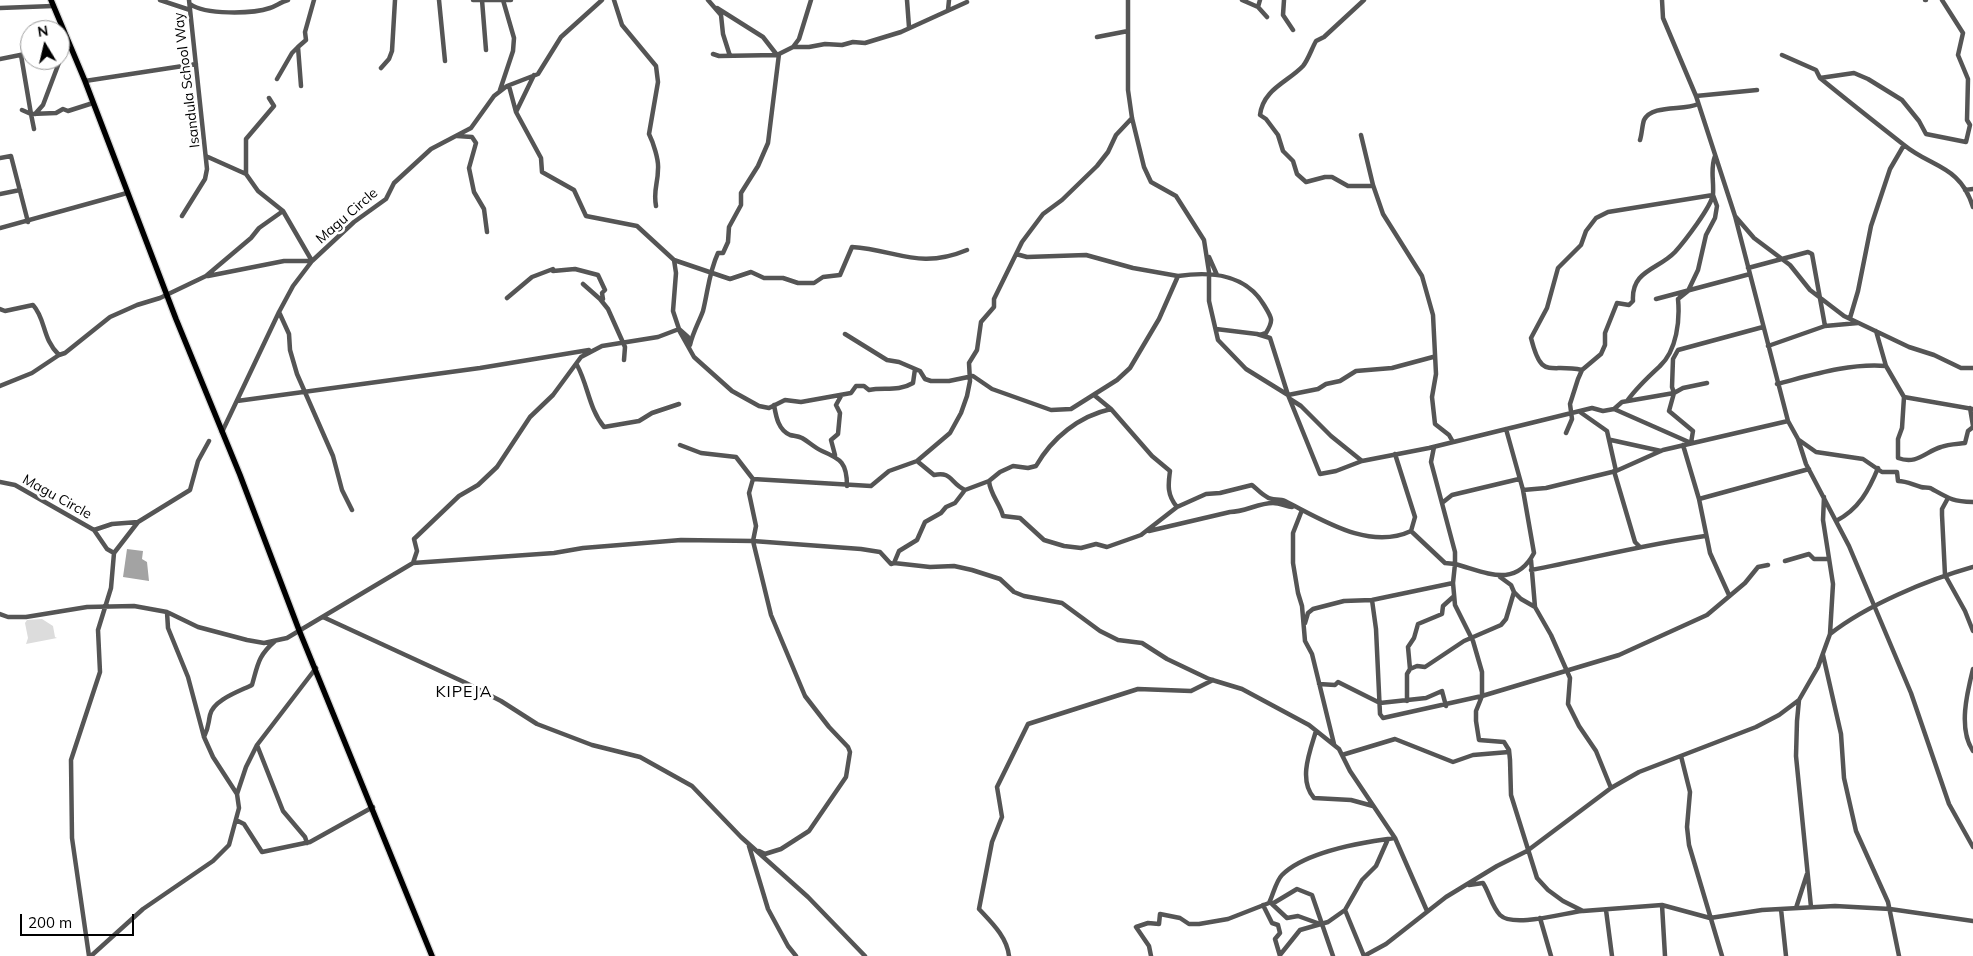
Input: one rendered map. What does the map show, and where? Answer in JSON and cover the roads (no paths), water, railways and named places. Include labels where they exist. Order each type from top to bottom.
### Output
[{"type":"main road","points":[[52,3],[57,20]]},
{"type":"main road","points":[[70,55],[85,80],[166,294],[299,630],[373,807],[432,956]]},
{"type":"street","points":[[160,0],[190,10]]},
{"type":"street","points":[[190,2],[198,10],[252,12],[271,8],[288,0]]},
{"type":"street","points":[[277,79],[292,53],[306,40],[306,32],[314,0]]},
{"type":"street","points":[[381,68],[389,59],[392,50],[392,24],[395,3],[399,0]]},
{"type":"street","points":[[439,0],[445,61]]},
{"type":"street","points":[[472,0],[511,0]]},
{"type":"street","points":[[481,0],[486,50]]},
{"type":"street","name":"Magu Circle","points":[[222,434],[279,312],[293,286],[312,261],[354,222],[386,199],[394,183],[431,149],[471,128],[494,96],[509,86],[538,74],[561,37],[602,0]]},
{"type":"street","points":[[614,0],[622,25],[656,66],[658,82],[649,134],[655,144],[658,169],[653,192],[656,206]]},
{"type":"street","points":[[690,348],[695,326],[702,313],[710,272],[718,253],[723,253],[726,250],[730,227],[740,205],[741,193],[758,166],[768,143],[778,55],[763,37],[717,8],[708,0]]},
{"type":"street","points":[[713,54],[730,56],[778,55],[792,47],[798,39],[811,0]]},
{"type":"street","points":[[907,0],[908,27]]},
{"type":"street","points":[[948,10],[949,0]]},
{"type":"street","points":[[1128,0],[1128,90],[1141,158],[1151,182],[1176,196],[1204,240],[1209,273],[1209,301],[1218,340],[1246,369],[1301,406],[1331,436],[1362,461]]},
{"type":"street","points":[[1242,0],[1258,7],[1267,17]]},
{"type":"street","points":[[1258,7],[1260,0]]},
{"type":"street","points":[[1284,0],[1283,15],[1293,30]]},
{"type":"street","points":[[1364,0],[1324,37],[1316,41],[1304,65],[1280,82],[1268,94],[1260,115],[1266,119],[1278,135],[1283,151],[1293,161],[1297,174],[1306,182],[1332,177],[1348,186],[1374,186]]},
{"type":"street","points":[[1662,0],[1663,18],[1696,96],[1735,216],[1788,421],[1798,439],[1809,469],[1836,521],[1874,607],[1911,693],[1949,804],[1973,848]]},
{"type":"street","points":[[1820,78],[1854,73],[1902,100],[1919,121],[1926,134],[1966,142],[1970,125],[1967,120],[1968,79],[1958,55],[1963,33],[1942,0]]},
{"type":"street","points":[[500,92],[513,51],[514,38],[503,1]]},
{"type":"street","name":"Isandula School Way","points":[[182,216],[205,179],[208,157],[190,2]]},
{"type":"street","points":[[792,47],[809,47],[825,44],[842,45],[853,42],[865,43],[901,32],[908,27],[967,2]]},
{"type":"street","points":[[0,8],[52,3]]},
{"type":"street","points":[[717,8],[721,15],[723,34],[730,56]]},
{"type":"street","points":[[1097,37],[1128,31]]},
{"type":"street","points":[[298,47],[301,86]]},
{"type":"street","points":[[0,59],[20,55]]},
{"type":"street","points":[[1782,55],[1816,70],[1820,78],[1904,146],[1946,169],[1959,180],[1973,207]]},
{"type":"street","points":[[85,80],[196,64]]},
{"type":"street","points":[[24,70],[33,114],[34,129]]},
{"type":"street","points":[[33,114],[43,105],[56,70]]},
{"type":"street","points":[[516,112],[534,75]]},
{"type":"street","points":[[509,86],[516,112],[541,158],[542,172],[574,190],[586,216],[636,226],[674,260],[730,279],[752,272],[764,278],[783,278],[798,283],[814,283],[823,277],[840,275],[852,247],[878,250],[910,259],[923,260],[957,254],[967,250]]},
{"type":"street","points":[[1696,96],[1756,90]]},
{"type":"street","points":[[246,174],[246,140],[274,106],[269,98]]},
{"type":"street","points":[[22,110],[33,114],[56,113],[63,109],[68,111],[93,103]]},
{"type":"street","points":[[1640,140],[1644,120],[1651,113],[1698,104]]},
{"type":"street","points":[[680,445],[701,453],[736,457],[753,479],[827,482],[847,486],[872,486],[889,471],[917,461],[950,433],[964,405],[970,376],[969,363],[977,350],[981,322],[994,307],[994,299],[1016,254],[1043,214],[1062,200],[1097,166],[1108,152],[1116,135],[1132,118]]},
{"type":"street","points":[[1361,135],[1383,214],[1422,276],[1433,315],[1433,357],[1436,374],[1432,397],[1435,424],[1449,435],[1453,442]]},
{"type":"street","points":[[456,136],[472,138],[476,143],[469,168],[474,192],[484,209],[487,232]]},
{"type":"street","points":[[1850,318],[1858,290],[1870,226],[1890,169],[1904,146]]},
{"type":"street","points":[[0,158],[11,156],[28,222]]},
{"type":"street","points":[[1216,329],[1270,338],[1273,343],[1281,380],[1320,474],[1336,472],[1362,461],[1434,447],[1592,408],[1603,411],[1614,409],[1627,401],[1650,373],[1660,366],[1668,354],[1679,324],[1678,299],[1688,291],[1698,270],[1706,235],[1715,218],[1717,206],[1713,195],[1711,179],[1712,163],[1715,156]]},
{"type":"street","points":[[208,157],[246,174],[258,191],[282,210],[312,261]]},
{"type":"street","points":[[1965,190],[1973,188]]},
{"type":"street","points":[[0,194],[20,190]]},
{"type":"street","points":[[0,228],[28,222],[127,193]]},
{"type":"street","points":[[1566,433],[1572,419],[1570,404],[1582,370],[1601,354],[1605,345],[1605,333],[1617,303],[1629,305],[1634,301],[1632,288],[1636,281],[1674,253],[1713,195]]},
{"type":"street","points":[[1582,370],[1573,368],[1559,370],[1543,367],[1537,360],[1531,338],[1547,308],[1558,268],[1581,244],[1586,231],[1596,218],[1608,212],[1713,195]]},
{"type":"street","points":[[206,276],[251,238],[258,228],[282,210]]},
{"type":"street","points":[[1735,216],[1754,238],[1781,259],[1820,298],[1850,318],[1960,368],[1973,368]]},
{"type":"street","points":[[1748,268],[1808,252],[1812,254],[1825,326]]},
{"type":"street","points":[[1016,254],[1027,257],[1086,255],[1133,268],[1178,276],[1209,273],[1245,283],[1262,298],[1272,316],[1272,323],[1266,333],[1260,335]]},
{"type":"street","points":[[1207,254],[1218,275]]},
{"type":"street","points":[[674,260],[676,273],[672,311],[678,329],[706,369],[732,391],[759,406],[769,408],[785,400],[802,402],[841,396],[851,393],[856,386],[864,386],[869,390],[904,388],[913,383],[915,369]]},
{"type":"street","points":[[0,386],[32,373],[59,355],[66,353],[110,317],[206,276],[284,261],[312,261]]},
{"type":"street","points":[[507,298],[532,277],[553,270],[575,269],[598,275],[605,290],[602,293],[603,299],[600,299]]},
{"type":"street","points":[[1656,299],[1750,274]]},
{"type":"street","points":[[846,334],[887,360],[899,362],[915,369],[931,381],[949,381],[973,376],[992,389],[1051,410],[1071,409],[1117,380],[1130,368],[1159,319],[1178,276]]},
{"type":"street","points":[[583,284],[608,309],[623,342],[625,349],[624,360]]},
{"type":"street","points":[[0,309],[5,311],[32,305],[38,310],[47,340],[59,355]]},
{"type":"street","points":[[279,312],[289,334],[290,350],[305,392],[333,456],[342,490],[352,510]]},
{"type":"street","points":[[1768,346],[1825,326],[1860,322]]},
{"type":"street","points":[[1691,443],[1693,430],[1670,411],[1674,393],[1672,387],[1673,359],[1678,350],[1763,327]]},
{"type":"street","points":[[238,402],[480,368],[658,337],[678,329]]},
{"type":"street","points":[[1876,331],[1886,366],[1904,396],[1902,428],[1898,439],[1898,458],[1907,462],[1923,458],[1941,447],[1965,443],[1968,431],[1973,427],[1972,408],[1904,396]]},
{"type":"street","points":[[413,563],[417,551],[414,539],[460,496],[478,486],[498,467],[530,417],[553,395],[567,374],[577,365],[581,357],[593,349]]},
{"type":"street","points":[[1289,397],[1340,381],[1356,371],[1392,368],[1433,357]]},
{"type":"street","points":[[577,365],[584,379],[595,416],[604,427],[639,421],[652,413],[679,404]]},
{"type":"street","points":[[1778,384],[1816,374],[1868,365],[1886,366]]},
{"type":"street","points":[[1627,401],[1674,393],[1683,388],[1707,383]]},
{"type":"street","points":[[1094,395],[1111,410],[1146,450],[1170,471],[1167,485],[1172,501],[1177,507]]},
{"type":"street","points":[[841,396],[836,405],[840,413],[839,429],[831,440],[835,455],[846,470],[847,486]]},
{"type":"street","points":[[774,405],[776,419],[788,434],[800,437],[821,451],[835,455]]},
{"type":"street","points":[[1614,409],[1691,443]]},
{"type":"street","points":[[894,563],[899,551],[917,540],[925,522],[941,513],[946,506],[955,503],[965,490],[989,481],[1000,472],[1014,466],[1028,468],[1036,466],[1042,454],[1077,423],[1094,413],[1111,410]]},
{"type":"street","points":[[1579,412],[1586,414],[1608,432],[1615,471],[1635,542],[1640,547]]},
{"type":"street","points":[[1523,490],[1546,488],[1615,471],[1661,451],[1788,421]]},
{"type":"street","points":[[1500,577],[1519,570],[1530,560],[1534,553],[1523,490],[1506,429]]},
{"type":"street","points":[[1798,439],[1816,452],[1863,459],[1882,472],[1897,472],[1898,481],[1932,488],[1948,498],[1973,502]]},
{"type":"street","points":[[1610,440],[1661,451]]},
{"type":"street","name":"Magu Circle","points":[[0,482],[15,485],[94,530],[112,524],[138,522],[190,490],[198,461],[209,441]]},
{"type":"street","points":[[1683,445],[1699,499],[1705,536],[1710,553],[1729,595]]},
{"type":"street","points":[[1434,447],[1431,462],[1455,552],[1453,584],[1455,606],[1471,638],[1482,672],[1482,696],[1476,711],[1479,740],[1504,742],[1509,752],[1511,795],[1537,878],[1548,890],[1563,901],[1583,911]]},
{"type":"street","points":[[1395,454],[1415,517],[1411,531]]},
{"type":"street","points":[[917,461],[934,475],[946,474],[958,487],[965,490]]},
{"type":"street","points":[[1836,521],[1848,515],[1865,496],[1878,468]]},
{"type":"street","points":[[1699,499],[1809,469]]},
{"type":"street","points":[[753,479],[749,493],[756,526],[753,541],[771,615],[787,658],[809,701],[848,747],[850,752],[846,776],[809,831],[781,849],[765,854],[754,849]]},
{"type":"street","points":[[1442,503],[1452,495],[1519,479]]},
{"type":"street","points":[[989,481],[990,489],[1000,506],[1003,516],[1020,518],[1044,540],[1081,548],[1096,544],[1107,547],[1145,532],[1230,512],[1243,512],[1266,504],[1274,503],[1302,510]]},
{"type":"street","points":[[1145,532],[1177,507],[1206,494],[1220,494],[1252,485],[1267,498],[1282,500],[1340,528],[1370,537],[1393,537],[1411,531]]},
{"type":"street","points":[[1811,907],[1796,756],[1799,700],[1823,655],[1830,634],[1833,584],[1824,520],[1824,496]]},
{"type":"street","points":[[1948,498],[1942,509],[1945,575],[1965,611],[1973,631]]},
{"type":"street","points":[[1302,510],[1292,534],[1295,578],[1305,625],[1305,640],[1312,654],[1334,746]]},
{"type":"street","points":[[90,956],[72,838],[72,760],[100,672],[98,630],[111,588],[114,553],[138,522]]},
{"type":"street","points":[[94,530],[107,548],[114,553]]},
{"type":"street","points":[[1411,531],[1445,563],[1500,577],[1510,585],[1521,599],[1534,607]]},
{"type":"street","points":[[1531,570],[1599,558],[1653,543],[1705,536]]},
{"type":"street","points":[[0,614],[8,617],[26,617],[87,607],[134,606],[167,612],[198,627],[220,634],[264,643],[287,638],[413,563],[554,553],[583,548],[681,540],[753,541],[862,549],[880,552],[891,564],[930,567],[954,566],[1000,579],[1014,592],[1024,596],[1062,603],[1100,631],[1118,640],[1142,643],[1167,659],[1264,700],[1316,731],[1342,755],[1395,838],[1427,911]]},
{"type":"street","points":[[1785,561],[1809,554],[1814,559],[1828,559]]},
{"type":"street","points":[[1530,560],[1534,607],[1551,635],[1570,678],[1568,704],[1579,726],[1596,750],[1611,788]]},
{"type":"street","points":[[1372,600],[1376,628],[1380,717],[1383,718],[1446,706],[1619,655],[1668,630],[1693,622],[1717,608],[1729,595],[1745,583],[1758,568],[1768,565]]},
{"type":"street","points":[[1830,634],[1850,618],[1945,575],[1973,566]]},
{"type":"street","points":[[1305,625],[1308,613],[1314,609],[1344,601],[1372,600],[1453,584]]},
{"type":"street","points":[[1406,701],[1407,674],[1410,669],[1416,666],[1425,667],[1471,638],[1501,625],[1506,618],[1514,592]]},
{"type":"street","points":[[1410,669],[1408,647],[1414,638],[1418,624],[1437,618],[1442,614],[1443,606],[1454,597]]},
{"type":"street","points":[[90,956],[143,909],[213,861],[229,845],[239,808],[236,794],[213,757],[204,737],[188,677],[168,628],[167,612]]},
{"type":"street","points":[[323,617],[464,682],[555,732],[640,757],[692,786],[754,849],[808,897],[865,956]]},
{"type":"street","points":[[204,737],[210,725],[210,714],[215,706],[252,685],[257,662],[265,649],[276,640]]},
{"type":"street","points":[[1823,655],[1840,728],[1844,778],[1856,831],[1890,909],[1899,956]]},
{"type":"street","points":[[236,794],[242,775],[257,745],[316,668]]},
{"type":"street","points":[[1973,669],[1968,691],[1966,721],[1967,743],[1973,751]]},
{"type":"street","points":[[1009,956],[1008,946],[1002,935],[979,909],[992,842],[1002,817],[997,787],[1028,724],[1138,689],[1191,691],[1214,680]]},
{"type":"street","points":[[1319,684],[1335,684],[1338,682],[1380,703],[1426,698],[1440,691],[1443,692],[1446,706]]},
{"type":"street","points":[[1345,910],[1364,956],[1386,944],[1427,911],[1464,886],[1527,851],[1611,788],[1639,772],[1756,727],[1779,715],[1799,700]]},
{"type":"street","points":[[1316,731],[1306,765],[1308,792],[1314,798],[1351,800],[1373,806]]},
{"type":"street","points":[[1342,755],[1395,739],[1453,762],[1473,755],[1509,752]]},
{"type":"street","points":[[257,745],[284,812],[305,837],[307,843]]},
{"type":"street","points":[[1681,756],[1690,792],[1687,827],[1689,845],[1722,956]]},
{"type":"street","points":[[236,820],[244,824],[262,852],[307,843],[373,807]]},
{"type":"street","points":[[1271,902],[1281,876],[1297,865],[1349,844],[1395,838]]},
{"type":"street","points":[[1280,956],[1300,930],[1328,922],[1345,910],[1362,880],[1376,866],[1388,839]]},
{"type":"street","points":[[746,840],[752,853],[768,909],[788,946],[796,956]]},
{"type":"street","points":[[1796,908],[1808,872]]},
{"type":"street","points":[[1464,886],[1478,882],[1483,883],[1500,915],[1516,921],[1583,911],[1662,905],[1710,918],[1734,913],[1835,906],[1890,909],[1973,921]]},
{"type":"street","points":[[1151,956],[1149,946],[1136,927],[1148,923],[1159,924],[1160,914],[1180,918],[1189,924],[1228,919],[1271,902],[1297,889],[1305,891],[1312,896],[1333,956]]},
{"type":"street","points":[[1271,902],[1287,918],[1298,916],[1321,924]]},
{"type":"street","points":[[1263,905],[1272,923],[1278,925],[1280,933],[1275,939],[1280,956]]},
{"type":"street","points":[[1662,905],[1665,956]]},
{"type":"street","points":[[1781,909],[1786,956]]},
{"type":"street","points":[[1606,910],[1612,956]]},
{"type":"street","points":[[1540,918],[1551,956]]},
{"type":"district","name":"KIPEJA","points":[[464,692]]}]
